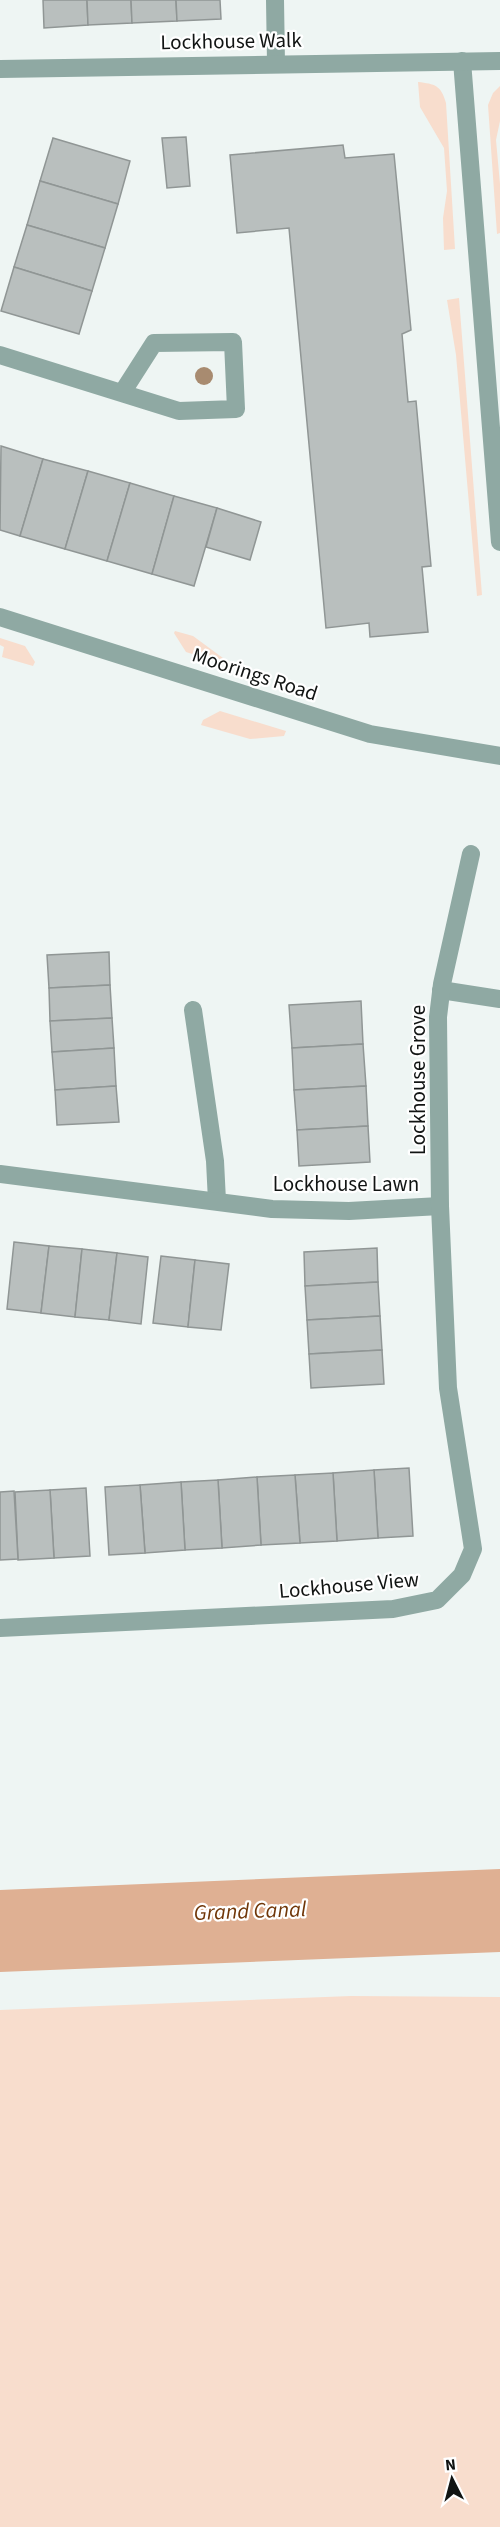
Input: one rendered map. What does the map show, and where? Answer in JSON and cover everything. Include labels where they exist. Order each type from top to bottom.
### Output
[{"type":"street","points":[[275,0],[276,63]]},
{"type":"street","points":[[462,61],[500,543]]},
{"type":"street","name":"Lockhouse Walk","points":[[0,69],[500,61]]},
{"type":"street","points":[[0,355],[179,411],[236,409],[233,342],[153,342],[122,393]]},
{"type":"street","name":"Moorings Road","points":[[0,617],[370,734],[500,756]]},
{"type":"street","name":"Lockhouse Grove","points":[[440,1206],[438,1017],[441,990],[471,855]]},
{"type":"street","name":"Lockhouse Grove","points":[[441,990],[500,999]]},
{"type":"street","points":[[193,1011],[215,1161],[217,1201]]},
{"type":"street","name":"Lockhouse Lawn","points":[[0,1174],[272,1209],[349,1211],[440,1206]]},
{"type":"street","name":"Lockhouse View","points":[[0,1628],[393,1608],[437,1600],[462,1575],[473,1549],[448,1388],[440,1206]]},
{"type":"shaded area","points":[[418,82],[436,86],[442,92],[446,103],[455,249],[444,250],[443,218],[447,191],[444,148],[420,107]]},
{"type":"shaded area","points":[[500,86],[500,121],[496,140],[500,184],[500,233],[497,234],[488,105],[493,93]]},
{"type":"shaded area","points":[[459,298],[482,595],[477,596],[456,355],[447,300]]},
{"type":"shaded area","points":[[175,631],[193,636],[227,661],[226,665],[186,652],[174,633]]},
{"type":"shaded area","points":[[0,638],[25,646],[35,662],[33,666],[2,657],[4,647],[0,645]]},
{"type":"shaded area","points":[[220,711],[286,731],[284,736],[250,739],[201,725],[203,720]]},
{"type":"shaded area","points":[[351,1996],[500,1997],[500,2527],[0,2527],[0,2010]]},
{"type":"water","name":"Grand Canal","points":[[500,1869],[500,1952],[0,1972],[0,1890]]},
{"type":"building","points":[[43,0],[87,0],[88,25],[44,28]]},
{"type":"building","points":[[87,0],[131,0],[132,23],[88,25]]},
{"type":"building","points":[[131,0],[176,0],[177,21],[132,23]]},
{"type":"building","points":[[176,0],[220,0],[221,19],[177,21]]},
{"type":"building","points":[[186,137],[190,186],[167,188],[162,138]]},
{"type":"building","points":[[53,138],[130,161],[118,204],[40,181]]},
{"type":"building","points":[[343,145],[345,158],[394,154],[411,330],[402,334],[408,402],[416,401],[431,566],[422,567],[428,632],[370,637],[369,623],[326,628],[289,228],[237,233],[230,155]]},
{"type":"building","points":[[40,181],[118,204],[105,248],[27,225]]},
{"type":"building","points":[[27,225],[105,248],[92,291],[14,267]]},
{"type":"building","points":[[14,267],[92,291],[79,334],[1,311]]},
{"type":"building","points":[[1,446],[43,459],[20,536],[0,530]]},
{"type":"building","points":[[43,459],[88,471],[65,549],[20,536]]},
{"type":"building","points":[[88,471],[130,483],[107,561],[65,549]]},
{"type":"building","points":[[130,483],[174,496],[152,574],[107,561]]},
{"type":"building","points":[[174,496],[217,508],[194,586],[152,574]]},
{"type":"building","points":[[217,508],[261,522],[250,560],[206,547]]},
{"type":"building","points":[[109,952],[110,985],[49,988],[47,955]]},
{"type":"building","points":[[110,985],[112,1018],[50,1021],[49,988]]},
{"type":"building","points":[[361,1001],[363,1044],[292,1048],[289,1005]]},
{"type":"building","points":[[112,1018],[114,1048],[52,1052],[50,1021]]},
{"type":"building","points":[[363,1044],[366,1086],[294,1090],[292,1048]]},
{"type":"building","points":[[114,1048],[116,1086],[55,1090],[52,1052]]},
{"type":"building","points":[[116,1086],[119,1122],[57,1125],[55,1090]]},
{"type":"building","points":[[366,1086],[368,1126],[297,1130],[294,1090]]},
{"type":"building","points":[[368,1126],[370,1162],[299,1166],[297,1130]]},
{"type":"building","points":[[14,1242],[49,1246],[41,1313],[7,1309]]},
{"type":"building","points":[[49,1246],[82,1249],[75,1317],[41,1313]]},
{"type":"building","points":[[377,1248],[378,1282],[305,1286],[304,1252]]},
{"type":"building","points":[[82,1249],[117,1253],[109,1320],[75,1317]]},
{"type":"building","points":[[117,1253],[148,1257],[141,1324],[109,1320]]},
{"type":"building","points":[[161,1256],[195,1260],[188,1327],[153,1323]]},
{"type":"building","points":[[195,1260],[229,1264],[221,1330],[188,1327]]},
{"type":"building","points":[[378,1282],[380,1316],[307,1320],[305,1286]]},
{"type":"building","points":[[380,1316],[382,1350],[309,1354],[307,1320]]},
{"type":"building","points":[[382,1350],[384,1384],[311,1388],[309,1354]]},
{"type":"building","points":[[409,1468],[413,1536],[378,1538],[374,1470]]},
{"type":"building","points":[[374,1470],[378,1538],[337,1541],[333,1473]]},
{"type":"building","points":[[333,1473],[337,1541],[300,1543],[295,1475]]},
{"type":"building","points":[[295,1475],[300,1543],[261,1545],[257,1477]]},
{"type":"building","points":[[257,1477],[261,1545],[222,1548],[218,1480]]},
{"type":"building","points":[[218,1480],[222,1548],[185,1550],[181,1482]]},
{"type":"building","points":[[181,1482],[185,1550],[145,1553],[140,1485]]},
{"type":"building","points":[[140,1485],[145,1553],[109,1555],[105,1487]]},
{"type":"building","points":[[86,1488],[90,1556],[54,1558],[50,1490]]},
{"type":"building","points":[[50,1490],[54,1558],[18,1560],[15,1492]]},
{"type":"building","points":[[14,1491],[18,1559],[0,1560],[0,1492]]}]
